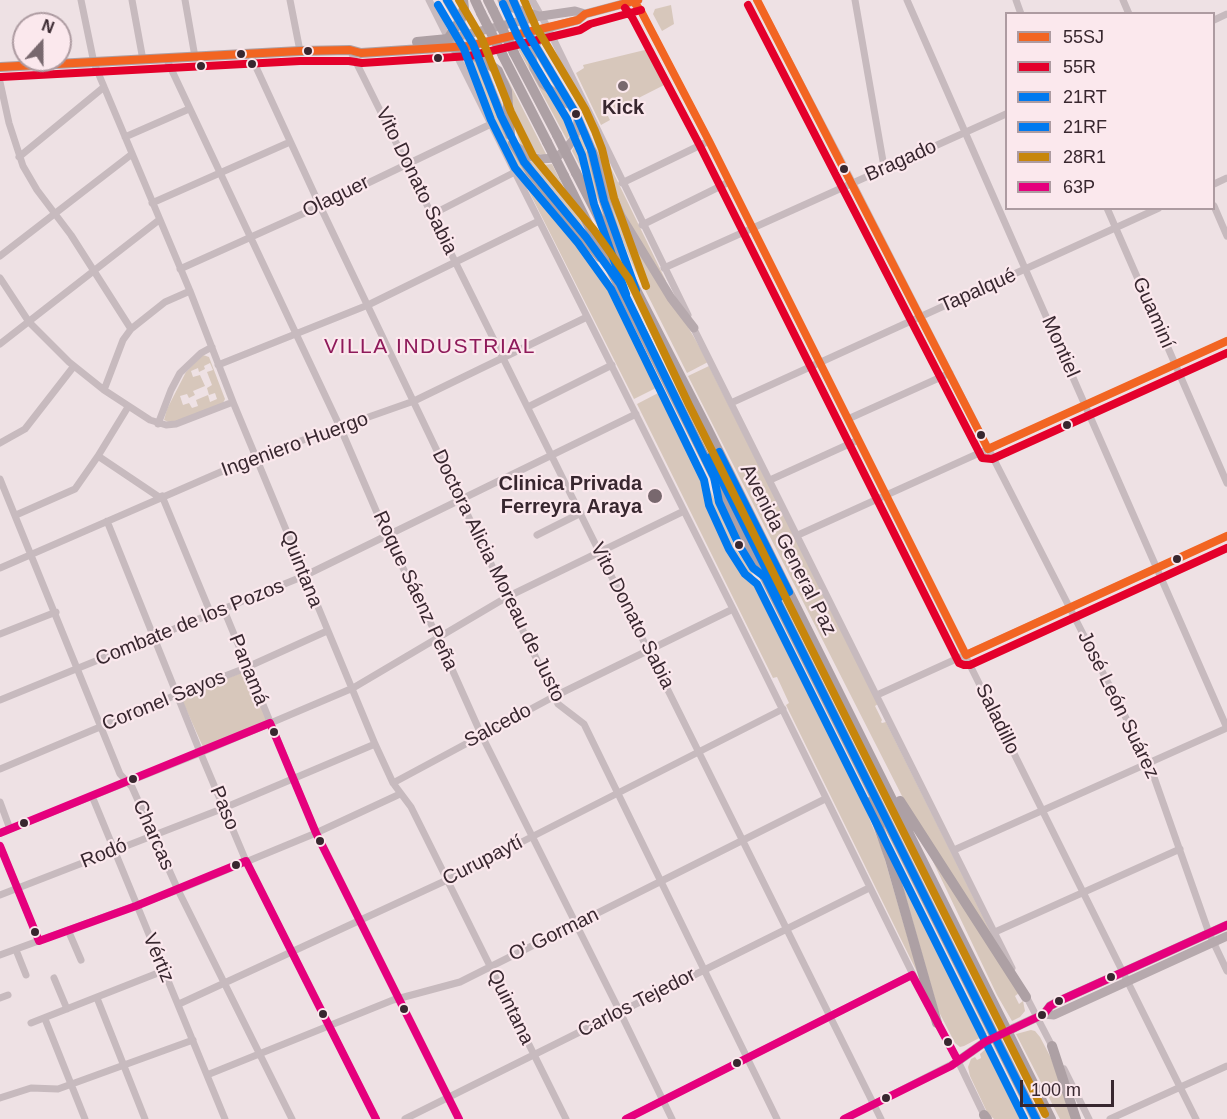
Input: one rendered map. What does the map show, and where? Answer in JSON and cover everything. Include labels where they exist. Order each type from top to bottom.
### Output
[{"type":"highway","points":[[450,43],[461,18],[464,8],[463,0]]},
{"type":"highway","name":"Avenida General Paz","points":[[475,0],[620,284],[680,410],[1036,1119]]},
{"type":"highway","name":"Avenida General Paz","points":[[490,5],[630,277],[1051,1119]]},
{"type":"highway","points":[[0,67],[350,50],[357,46],[450,43],[484,60],[498,70],[507,91],[512,139],[530,171],[586,237],[620,284]]},
{"type":"highway","points":[[592,152],[604,201],[630,277]]},
{"type":"highway","points":[[868,750],[1000,960],[1026,997]]},
{"type":"highway","points":[[856,762],[890,859],[937,1023]]},
{"type":"highway","points":[[1052,1046],[1076,1119]]},
{"type":"main road","points":[[447,0],[473,44],[501,116],[512,139],[522,152],[540,159],[556,158],[575,136],[578,118]]},
{"type":"main road","points":[[502,0],[513,8],[542,16]]},
{"type":"main road","points":[[513,0],[527,32],[578,118],[621,216],[671,298],[694,328]]},
{"type":"main road","points":[[450,43],[469,46],[548,28],[578,20],[585,14],[634,0]]},
{"type":"main road","points":[[450,43],[542,16],[575,11],[585,14]]},
{"type":"main road","points":[[548,28],[534,46],[532,58],[534,68],[543,84],[572,108]]},
{"type":"main road","points":[[958,1061],[985,1042],[1040,1016],[1054,1015],[1126,977],[1211,938],[1227,925]]},
{"type":"main road","points":[[1211,938],[1227,936]]},
{"type":"street","name":"Quintana","points":[[81,0],[94,63],[375,744],[393,783],[411,807],[566,1119]]},
{"type":"street","points":[[132,0],[143,60]]},
{"type":"street","points":[[185,0],[195,57]]},
{"type":"street","points":[[290,0],[300,51]]},
{"type":"street","points":[[429,0],[734,609],[912,975],[986,1118]]},
{"type":"street","name":"Avenida General Paz","points":[[532,0],[548,28],[642,225],[878,695],[1026,997],[1040,1016],[1052,1046],[1089,1119]]},
{"type":"street","name":"Saladillo","points":[[634,0],[753,228],[1196,1119]]},
{"type":"street","name":"José León Suárez","points":[[757,0],[1149,763],[1211,938],[1227,971]]},
{"type":"street","points":[[855,0],[886,168]]},
{"type":"street","name":"Montiel","points":[[907,0],[1227,728]]},
{"type":"street","name":"Vito Donato Sabia","points":[[350,50],[881,1119]]},
{"type":"street","name":"Doctora Alicia Moreau de Justo","points":[[250,54],[320,206],[560,707],[584,724],[777,1119]]},
{"type":"street","name":"Roque Sáenz Peña","points":[[166,58],[481,734],[672,1119]]},
{"type":"street","points":[[0,82],[19,157],[37,190],[131,328]]},
{"type":"street","points":[[19,157],[104,87]]},
{"type":"street","points":[[125,137],[189,109]]},
{"type":"street","name":"Bragado","points":[[664,268],[1005,114]]},
{"type":"street","name":"Olaguer","points":[[180,269],[320,206],[491,124]]},
{"type":"street","points":[[622,183],[709,141]]},
{"type":"street","points":[[152,204],[291,142]]},
{"type":"street","points":[[0,256],[132,154]]},
{"type":"street","points":[[433,214],[515,172]]},
{"type":"street","points":[[642,225],[729,182]]},
{"type":"street","points":[[1215,208],[1227,236]]},
{"type":"street","name":"Guaminí","points":[[1108,210],[1227,483]]},
{"type":"street","name":"Tapalqué","points":[[731,403],[1155,210]]},
{"type":"street","points":[[0,344],[94,273],[159,220]]},
{"type":"street","points":[[218,365],[368,305],[539,221]]},
{"type":"street","points":[[0,278],[29,322],[74,366],[104,390],[158,424],[176,424],[233,402]]},
{"type":"street","points":[[104,390],[123,340],[131,328],[165,302],[190,291]]},
{"type":"street","name":"Ingeniero Huergo","points":[[0,568],[255,457],[414,401],[587,317]]},
{"type":"street","points":[[798,535],[1227,341]]},
{"type":"street","points":[[158,424],[180,374],[201,353],[212,347]]},
{"type":"street","points":[[528,406],[612,365]]},
{"type":"street","points":[[0,443],[25,429],[74,366]]},
{"type":"street","points":[[848,419],[950,373]]},
{"type":"street","points":[[16,515],[72,492],[98,456],[128,406]]},
{"type":"street","name":"Combate de los Pozos","points":[[0,700],[304,576],[636,414]]},
{"type":"street","points":[[770,480],[858,440]]},
{"type":"street","points":[[98,456],[160,497]]},
{"type":"street","name":"Charcas","points":[[0,479],[120,774],[132,787],[223,984],[292,1119]]},
{"type":"street","name":"Panamá","points":[[160,497],[211,615]]},
{"type":"street","points":[[0,833],[200,753],[353,688],[507,597],[684,511]]},
{"type":"street","points":[[537,536],[581,513]]},
{"type":"street","name":"Paso","points":[[107,521],[246,861],[375,1119]]},
{"type":"street","points":[[878,695],[1227,536]]},
{"type":"street","name":"Salcedo","points":[[393,783],[555,696],[734,609]]},
{"type":"street","name":"Panamá","points":[[224,610],[316,833],[459,1119]]},
{"type":"street","points":[[0,634],[56,612]]},
{"type":"street","name":"Coronel Sayos","points":[[0,769],[176,694],[247,668],[327,631]]},
{"type":"street","name":"Curupaytí","points":[[179,1004],[447,880],[783,709]]},
{"type":"street","points":[[954,850],[1227,728]]},
{"type":"street","name":"Rodó","points":[[0,895],[224,808],[375,744]]},
{"type":"street","points":[[0,955],[178,890],[316,833],[400,794]]},
{"type":"street","name":"Vértiz","points":[[92,796],[225,1119]]},
{"type":"street","name":"O' Gorman","points":[[207,1075],[399,998],[455,984],[825,799]]},
{"type":"street","points":[[0,802],[10,828]]},
{"type":"street","points":[[0,846],[39,941]]},
{"type":"street","points":[[995,932],[1180,849]]},
{"type":"street","name":"Carlos Tejedor","points":[[405,1119],[869,888]]},
{"type":"street","points":[[68,930],[81,960]]},
{"type":"street","points":[[16,950],[26,975]]},
{"type":"street","points":[[31,1023],[164,971]]},
{"type":"street","points":[[626,1119],[912,975]]},
{"type":"street","points":[[54,978],[67,1010]]},
{"type":"street","points":[[0,998],[8,995]]},
{"type":"street","points":[[97,998],[122,1066],[145,1119]]},
{"type":"street","points":[[45,1018],[85,1119]]},
{"type":"street","points":[[0,1098],[25,1089],[54,1090],[71,1085],[193,1040]]},
{"type":"street","points":[[844,1119],[958,1061]]},
{"type":"street","points":[[1110,1119],[1227,1066]]},
{"type":"shaded area","points":[[671,5],[674,24],[662,31],[653,14],[655,9]]},
{"type":"shaded area","points":[[527,40],[530,48],[529,55],[571,117],[571,132],[567,140],[515,43]]},
{"type":"shaded area","name":"Kick","points":[[653,48],[670,82],[607,114],[610,120],[601,125],[576,73],[584,68],[583,65]]},
{"type":"shaded area","points":[[471,59],[476,62],[507,139],[522,165],[579,237],[602,272],[625,312],[660,386],[634,399],[464,63]]},
{"type":"shaded area","points":[[507,78],[547,156],[528,151],[520,143],[514,126]]},
{"type":"shaded area","points":[[594,133],[665,282],[619,205],[601,162],[592,134]]},
{"type":"shaded area","points":[[582,135],[604,211],[572,151],[579,136]]},
{"type":"shaded area","points":[[529,161],[543,165],[552,164],[584,228],[543,181]]},
{"type":"shaded area","points":[[603,183],[708,362],[687,373],[635,270],[616,226]]},
{"type":"shaded area","points":[[203,355],[209,357],[225,399],[223,403],[171,423],[164,420],[167,409],[186,372]],"holes":[[[210,363],[213,370],[207,372],[212,385],[207,388],[209,395],[215,393],[217,399],[210,402],[208,395],[196,400],[198,406],[192,408],[189,403],[183,405],[180,396],[187,394],[189,398],[195,395],[193,391],[205,386],[200,375],[193,377],[191,371],[198,368],[199,372]]]},
{"type":"shaded area","points":[[709,366],[878,704],[875,706],[881,722],[886,722],[1000,951],[938,857],[902,796],[688,376]]},
{"type":"shaded area","points":[[662,391],[704,476],[737,551],[748,565],[849,768],[882,850],[919,976],[786,705],[789,703],[777,677],[773,678],[637,404]]},
{"type":"shaded area","points":[[246,671],[266,721],[264,724],[203,747],[182,696]]},
{"type":"shaded area","points":[[925,845],[1019,993],[1015,996],[1019,1004],[1023,1001],[1025,1011],[1020,1017],[1012,1021],[997,995]]},
{"type":"shaded area","points":[[897,859],[962,993],[969,1000],[987,1034],[964,1046],[960,1047],[955,1043],[938,1010]]},
{"type":"shaded area","points":[[1031,1030],[1040,1037],[1051,1058],[1073,1119],[1060,1119],[1016,1034]]},
{"type":"shaded area","points":[[991,1044],[1025,1119],[994,1119],[987,1112],[970,1076],[968,1067],[971,1059],[981,1058],[980,1054]]},
{"type":"transit line","name":"21RT","points":[[447,0],[473,44],[501,116],[524,162],[586,237],[620,284],[714,477],[719,502],[739,545],[753,568],[765,577],[1036,1119]]},
{"type":"transit line","name":"28R1","points":[[459,0],[482,39],[511,112],[533,156],[594,230],[629,279],[689,405],[1045,1114]]},
{"type":"transit line","name":"21RT","points":[[513,0],[527,32],[576,114],[585,135],[592,152],[604,201],[636,290]]},
{"type":"transit line","name":"28R1","points":[[524,0],[536,27],[585,109],[595,131],[602,149],[614,198],[646,286]]},
{"type":"transit line","name":"55SJ","points":[[0,67],[300,51],[350,50],[361,53],[469,46],[578,20],[585,14],[638,0]]},
{"type":"transit line","name":"55SJ","points":[[757,0],[988,449],[1227,341]]},
{"type":"transit line","name":"55SJ","points":[[633,1],[641,11],[709,141],[966,655],[1227,536]]},
{"type":"transit line","name":"21RF","points":[[503,4],[518,37],[567,119],[582,155],[594,204],[626,294]]},
{"type":"transit line","name":"21RF","points":[[438,5],[464,49],[491,120],[515,168],[578,243],[611,289],[704,480],[709,505],[729,549],[745,574],[757,584],[1024,1119]]},
{"type":"transit line","name":"55R","points":[[748,5],[982,458],[992,459],[1227,353]]},
{"type":"transit line","name":"55R","points":[[625,8],[632,17],[700,146],[959,663],[970,665],[1227,548]]},
{"type":"transit line","name":"55R","points":[[1,77],[300,61],[362,63],[470,56],[580,30],[590,24],[641,10]]},
{"type":"transit line","name":"21RT","points":[[719,452],[789,592]]},
{"type":"transit line","name":"21RF","points":[[710,457],[780,597]]},
{"type":"transit line","name":"63P","points":[[0,833],[270,723],[316,833],[459,1119]]},
{"type":"transit line","name":"63P","points":[[0,846],[39,941],[136,906],[246,861],[376,1119]]},
{"type":"transit line","name":"63P","points":[[844,1119],[951,1066],[985,1042],[1044,1014],[1050,1006],[1059,1001],[1227,925]]},
{"type":"transit line","name":"63P","points":[[626,1119],[912,975],[958,1061]]},
{"type":"place","name":"Kick","points":[[623,86]]},
{"type":"place","name":"Clinica Privada Ferreyra Araya","points":[[655,496]]},
{"type":"district","name":"VILLA INDUSTRIAL","points":[[430,347]]}]
